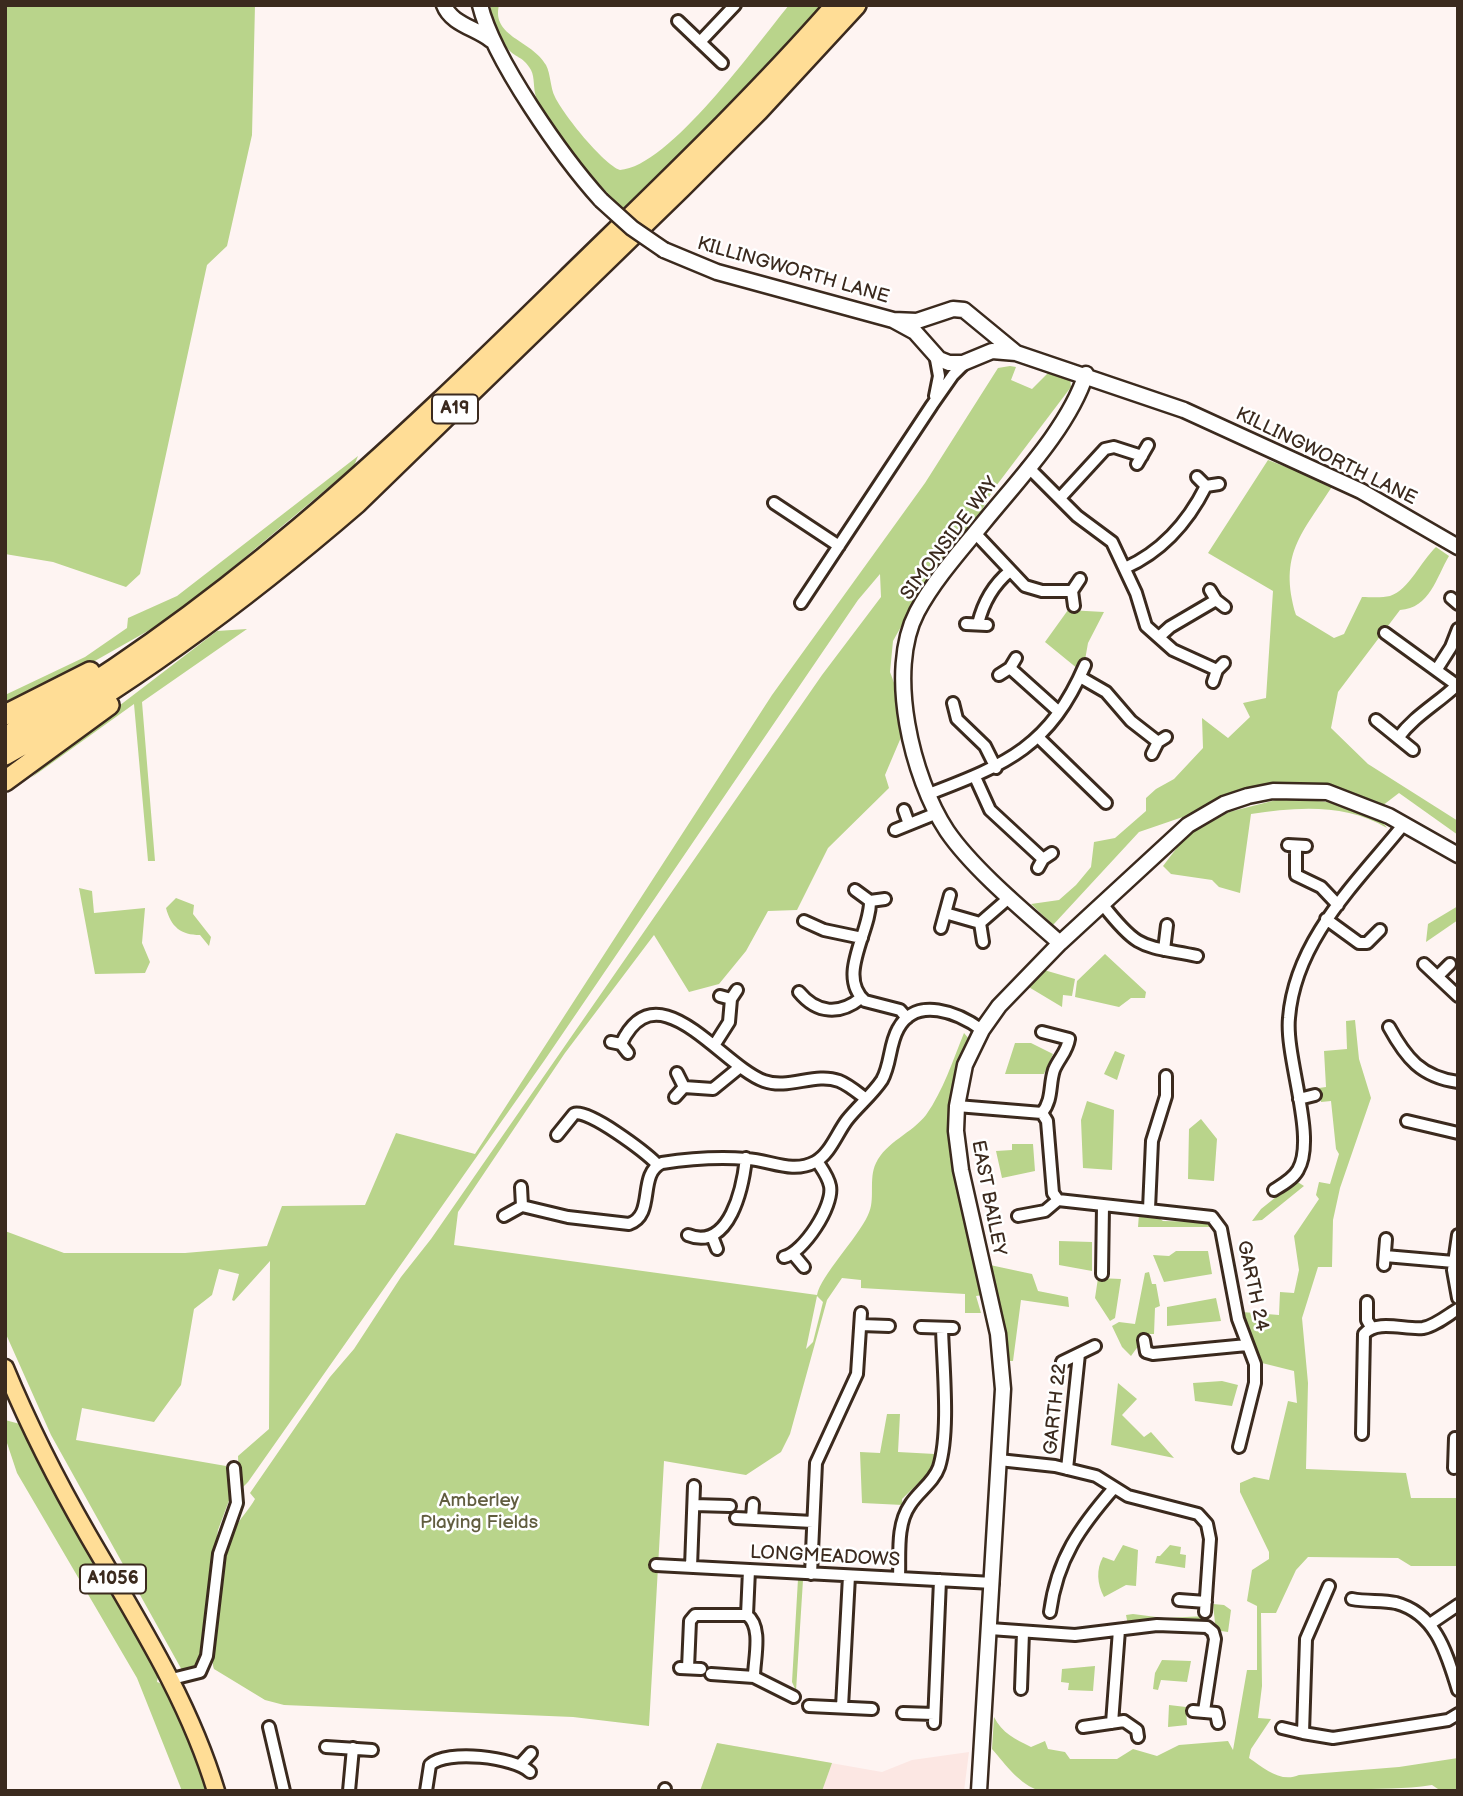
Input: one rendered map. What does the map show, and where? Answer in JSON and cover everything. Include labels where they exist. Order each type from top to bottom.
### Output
[{"type":"highway","name":"A19","points":[[5,781],[89,721],[179,636],[388,452],[741,107],[836,5]]},
{"type":"highway","name":"A19","points":[[5,755],[301,551],[392,470],[729,140],[856,5]]},
{"type":"highway","name":"A19","points":[[5,715],[150,638],[179,636]]},
{"type":"highway","name":"A19","points":[[5,737],[109,674],[179,636]]},
{"type":"main road","name":"A1056","points":[[5,1368],[55,1478],[172,1679],[199,1741],[216,1791]]},
{"type":"street","points":[[700,42],[735,5]]},
{"type":"street","points":[[460,22],[474,17],[480,6]]},
{"type":"street","points":[[480,6],[492,41]]},
{"type":"street","points":[[445,7],[451,18],[492,41]]},
{"type":"street","points":[[678,21],[722,63]]},
{"type":"street","name":"KILLINGWORTH LANE","points":[[492,41],[560,148],[601,200],[632,228],[664,250],[717,272],[892,320]]},
{"type":"street","points":[[892,320],[912,321],[953,309],[964,310],[974,315],[982,327],[1016,352]]},
{"type":"street","points":[[932,405],[939,376],[929,330],[939,314]]},
{"type":"street","points":[[892,320],[915,332],[949,363],[970,360],[992,351],[1016,352]]},
{"type":"street","points":[[801,603],[953,375],[982,345],[982,327]]},
{"type":"street","name":"KILLINGWORTH LANE","points":[[1016,352],[1159,400],[1348,485],[1458,547]]},
{"type":"street","name":"SIMONSIDE WAY","points":[[1060,943],[960,847],[937,813],[907,719],[905,648],[917,612],[1073,404],[1086,374]]},
{"type":"street","points":[[1060,498],[1105,449],[1114,447],[1140,460],[1148,445]]},
{"type":"street","points":[[1028,467],[1077,516],[1112,542],[1125,568],[1146,625],[1189,660],[1221,667],[1213,682]]},
{"type":"street","points":[[1197,477],[1206,486]]},
{"type":"street","points":[[1125,568],[1149,558],[1164,545],[1206,486],[1219,484]]},
{"type":"street","points":[[774,503],[839,546]]},
{"type":"street","points":[[975,533],[1025,586],[1072,591]]},
{"type":"street","points":[[977,624],[982,607],[992,590],[1010,571]]},
{"type":"street","points":[[1074,606],[1072,591],[1080,579]]},
{"type":"street","points":[[1158,637],[1170,627],[1220,604],[1210,590]]},
{"type":"street","points":[[1437,669],[1451,647],[1458,629]]},
{"type":"street","points":[[1385,633],[1393,646],[1437,669],[1457,686],[1421,712],[1398,738]]},
{"type":"street","points":[[999,675],[1010,668],[1016,658]]},
{"type":"street","points":[[929,794],[996,768],[1024,751],[1059,712],[1085,665]]},
{"type":"street","points":[[1010,668],[1059,712]]},
{"type":"street","points":[[1080,677],[1106,692],[1131,721],[1162,739],[1152,754]]},
{"type":"street","points":[[953,703],[957,719],[985,746],[996,768]]},
{"type":"street","points":[[947,725],[957,719]]},
{"type":"street","points":[[1376,720],[1413,750]]},
{"type":"street","points":[[1038,737],[1105,803]]},
{"type":"street","points":[[975,777],[989,810],[1044,860]]},
{"type":"street","name":"EAST BAILEY","points":[[979,1791],[993,1583],[1001,1360],[957,1151],[957,1106],[965,1065],[982,1030],[999,1006],[1060,943],[1188,825],[1224,804],[1273,791],[1326,792],[1356,801],[1404,824],[1458,855]]},
{"type":"street","points":[[1086,800],[1096,792]]},
{"type":"street","points":[[904,810],[909,824]]},
{"type":"street","points":[[895,830],[937,813]]},
{"type":"street","points":[[1274,1190],[1298,1171],[1304,1147],[1289,1036],[1290,1002],[1301,964],[1326,919],[1404,824]]},
{"type":"street","points":[[1296,846],[1296,874],[1321,887],[1338,905]]},
{"type":"street","points":[[855,890],[870,901],[885,899]]},
{"type":"street","points":[[941,928],[950,895]]},
{"type":"street","points":[[980,923],[1010,897]]},
{"type":"street","points":[[870,901],[854,968],[854,985],[861,998],[870,1004],[900,1010],[907,1018]]},
{"type":"street","points":[[1102,905],[1129,938],[1139,944],[1197,956]]},
{"type":"street","points":[[945,913],[980,923]]},
{"type":"street","points":[[1326,919],[1359,943],[1367,943],[1380,930]]},
{"type":"street","points":[[804,921],[862,938]]},
{"type":"street","points":[[980,923],[983,942]]},
{"type":"street","points":[[1164,950],[1167,925]]},
{"type":"street","points":[[1424,964],[1458,996]]},
{"type":"street","points":[[1437,976],[1450,964]]},
{"type":"street","points":[[799,992],[805,1007],[837,1010],[849,1007],[861,998]]},
{"type":"street","points":[[715,1044],[729,1022],[729,995]]},
{"type":"street","points":[[652,1013],[653,999]]},
{"type":"street","points":[[657,1164],[746,1158],[790,1167],[817,1161],[882,1079],[898,1028],[907,1018],[932,1009],[941,1009],[982,1030]]},
{"type":"street","points":[[652,1013],[690,1028],[715,1044],[740,1068],[775,1083],[839,1081],[866,1099]]},
{"type":"street","points":[[620,1046],[632,1024],[652,1013]]},
{"type":"street","points":[[1390,1027],[1397,1052],[1433,1077],[1458,1082]]},
{"type":"street","points":[[1042,1032],[1069,1039],[1067,1049],[1054,1070],[1051,1096],[1042,1113]]},
{"type":"street","points":[[684,1087],[713,1089],[740,1068]]},
{"type":"street","points":[[677,1073],[684,1087]]},
{"type":"street","points":[[1149,1209],[1153,1141],[1166,1096],[1166,1076]]},
{"type":"street","points":[[676,1097],[684,1087]]},
{"type":"street","points":[[1298,1099],[1315,1096]]},
{"type":"street","points":[[577,1100],[580,1112],[637,1146],[657,1164]]},
{"type":"street","points":[[957,1106],[1042,1113]]},
{"type":"street","points":[[1417,1110],[1411,1122],[1458,1133]]},
{"type":"street","points":[[557,1135],[567,1120],[580,1112]]},
{"type":"street","points":[[1018,1216],[1045,1211],[1058,1200],[1053,1193],[1047,1121],[1042,1113]]},
{"type":"street","points":[[688,1235],[704,1238],[712,1236],[728,1220],[739,1198],[746,1158]]},
{"type":"street","points":[[804,1266],[789,1256],[829,1201],[830,1185],[817,1161]]},
{"type":"street","points":[[637,1220],[645,1207],[649,1181],[657,1164]]},
{"type":"street","points":[[521,1187],[522,1206]]},
{"type":"street","name":"GARTH 24","points":[[1058,1200],[1212,1217],[1221,1228],[1237,1319],[1255,1364],[1255,1377],[1239,1447]]},
{"type":"street","points":[[522,1206],[540,1213],[611,1223],[637,1220]]},
{"type":"street","points":[[504,1216],[522,1206]]},
{"type":"street","points":[[1102,1274],[1103,1206]]},
{"type":"street","points":[[637,1220],[645,1230]]},
{"type":"street","points":[[1458,1235],[1454,1262],[1454,1283],[1458,1298]]},
{"type":"street","points":[[712,1236],[717,1249]]},
{"type":"street","points":[[1386,1240],[1385,1260],[1454,1262]]},
{"type":"street","points":[[1367,1302],[1367,1320],[1371,1327]]},
{"type":"street","points":[[1362,1434],[1364,1334],[1371,1327],[1423,1328],[1458,1309]]},
{"type":"street","points":[[811,1574],[816,1463],[857,1374],[861,1312]]},
{"type":"street","points":[[861,1325],[889,1326]]},
{"type":"street","points":[[899,1578],[901,1532],[906,1512],[935,1475],[941,1460],[948,1328],[921,1327]]},
{"type":"street","name":"GARTH 24","points":[[1144,1340],[1146,1352],[1153,1354],[1247,1345]]},
{"type":"street","name":"GARTH 22","points":[[1062,1363],[1095,1346]]},
{"type":"street","name":"GARTH 22","points":[[1067,1469],[1079,1354]]},
{"type":"street","points":[[1454,1468],[1455,1438]]},
{"type":"street","name":"GARTH 22","points":[[999,1460],[1067,1469],[1096,1476],[1114,1488],[1146,1501],[1187,1508],[1198,1514],[1207,1524],[1210,1539],[1205,1607],[1179,1600]]},
{"type":"street","points":[[172,1679],[193,1675],[204,1667],[219,1554],[237,1503],[234,1468]]},
{"type":"street","points":[[691,1567],[694,1486]]},
{"type":"street","points":[[1050,1612],[1068,1548],[1076,1532],[1114,1488]]},
{"type":"street","points":[[752,1519],[753,1504]]},
{"type":"street","points":[[694,1505],[730,1506]]},
{"type":"street","points":[[736,1518],[813,1522]]},
{"type":"street","name":"LONGMEADOWS","points":[[656,1565],[993,1583]]},
{"type":"street","points":[[747,1615],[749,1570]]},
{"type":"street","points":[[842,1707],[849,1576]]},
{"type":"street","points":[[903,1713],[934,1718],[940,1580]]},
{"type":"street","points":[[1303,1734],[1306,1639],[1329,1586]]},
{"type":"street","points":[[1352,1599],[1396,1603],[1430,1624],[1452,1654],[1458,1690]]},
{"type":"street","points":[[1430,1624],[1458,1605]]},
{"type":"street","points":[[754,1676],[754,1621],[747,1615],[695,1615],[690,1621],[684,1668],[754,1676],[794,1697]]},
{"type":"street","points":[[990,1629],[1075,1634],[1157,1625],[1200,1626],[1213,1632],[1215,1640],[1198,1711],[1216,1713],[1218,1723]]},
{"type":"street","points":[[1112,1723],[1119,1630]]},
{"type":"street","points":[[1021,1689],[1023,1632]]},
{"type":"street","points":[[809,1706],[872,1709]]},
{"type":"street","points":[[1282,1728],[1334,1738],[1448,1720],[1458,1714]]},
{"type":"street","points":[[1083,1727],[1130,1723],[1137,1730],[1138,1737]]},
{"type":"street","points":[[267,1734],[284,1791]]},
{"type":"street","points":[[326,1746],[372,1750]]},
{"type":"street","points":[[349,1791],[353,1748]]},
{"type":"street","points":[[521,1764],[531,1753]]},
{"type":"street","points":[[426,1791],[430,1765],[440,1757],[469,1757],[521,1764],[530,1772]]},
{"type":"shaded area","points":[[717,1743],[882,1772],[912,1760],[969,1752],[964,1791],[700,1791]]},
{"type":"green space","points":[[5,5],[255,5],[252,135],[227,246],[207,265],[140,574],[126,587],[53,562],[5,554]]},
{"type":"green space","points":[[491,5],[499,5],[498,16],[501,24],[546,65],[555,97],[575,126],[594,149],[620,170],[640,164],[687,127],[789,5],[827,5],[626,212],[589,173],[543,111],[536,97],[531,70],[504,45],[497,34],[491,17]]},
{"type":"green space","name":"Amberley Playing Fields","points":[[1016,367],[1011,380],[1032,389],[1050,371],[1070,378],[1071,387],[993,490],[976,521],[916,600],[893,641],[890,672],[900,699],[902,735],[885,775],[889,788],[828,848],[797,910],[768,911],[746,951],[719,984],[689,992],[654,935],[565,1053],[458,1212],[454,1245],[817,1295],[825,1277],[868,1215],[872,1203],[872,1176],[876,1163],[886,1149],[926,1115],[943,1086],[964,1033],[970,1040],[956,1081],[983,1295],[976,1296],[981,1313],[965,1313],[965,1294],[861,1288],[861,1280],[842,1278],[827,1300],[790,1434],[781,1452],[746,1475],[664,1461],[649,1726],[573,1717],[284,1705],[265,1700],[214,1669],[213,1641],[222,1578],[234,1530],[255,1499],[250,1493],[330,1377],[354,1349],[401,1277],[431,1239],[822,675],[881,597],[880,574],[858,600],[544,1061],[248,1482],[243,1487],[239,1483],[238,1456],[269,1429],[270,1261],[234,1301],[232,1300],[239,1274],[219,1269],[212,1295],[194,1309],[181,1385],[154,1422],[82,1408],[76,1440],[226,1466],[232,1474],[230,1498],[218,1530],[199,1663],[192,1671],[183,1672],[51,1435],[5,1332],[5,1231],[64,1253],[185,1253],[267,1246],[282,1206],[365,1205],[396,1133],[475,1154],[772,695],[925,483],[998,368]],"holes":[[[817,1296],[823,1302],[813,1342],[806,1349]]]},
{"type":"green space","points":[[358,456],[354,466],[176,615],[63,679],[5,707],[5,695],[85,657],[127,628],[128,618],[177,596]]},
{"type":"green space","points":[[1268,460],[1333,485],[1296,546],[1290,576],[1296,615],[1334,638],[1344,634],[1362,597],[1387,597],[1397,593],[1436,547],[1449,556],[1425,598],[1410,608],[1400,610],[1338,692],[1331,728],[1368,764],[1458,821],[1458,835],[1399,793],[1378,809],[1320,785],[1276,785],[1139,832],[1053,925],[1031,904],[1059,900],[1091,867],[1094,842],[1115,838],[1146,811],[1146,798],[1174,779],[1203,748],[1202,718],[1228,738],[1250,717],[1243,703],[1266,698],[1273,591],[1208,553]]},
{"type":"green space","points":[[1068,610],[1104,612],[1088,643],[1085,660],[1078,669],[1045,642]]},
{"type":"green space","points":[[247,629],[142,702],[155,861],[148,861],[134,704],[31,778],[64,748],[217,631]]},
{"type":"green space","points":[[1280,799],[1322,801],[1354,807],[1379,819],[1387,828],[1355,814],[1321,809],[1251,814],[1240,893],[1219,887],[1212,880],[1171,874],[1163,866],[1186,836],[1229,812]]},
{"type":"green space","points":[[79,888],[92,891],[94,913],[145,908],[142,943],[150,962],[145,973],[95,974]]},
{"type":"green space","points":[[176,898],[194,905],[193,914],[211,937],[209,946],[200,935],[187,933],[174,925],[166,908]]},
{"type":"green space","points":[[1458,906],[1458,920],[1426,942],[1428,924]]},
{"type":"green space","points":[[1105,954],[1146,992],[1145,998],[1131,998],[1119,1007],[1075,997],[1077,981]]},
{"type":"green space","points":[[1044,970],[1075,979],[1072,996],[1063,995],[1062,1007],[1027,986]]},
{"type":"green space","points":[[1355,1020],[1359,1059],[1371,1098],[1340,1188],[1333,1220],[1332,1267],[1318,1267],[1302,1318],[1308,1383],[1306,1469],[1406,1473],[1411,1498],[1458,1498],[1458,1566],[1411,1566],[1398,1558],[1308,1557],[1296,1570],[1276,1613],[1261,1613],[1262,1686],[1258,1718],[1271,1719],[1251,1749],[1249,1758],[1273,1774],[1292,1777],[1399,1767],[1458,1758],[1458,1791],[1441,1791],[1432,1785],[1351,1791],[1040,1791],[1032,1788],[1019,1779],[992,1749],[994,1717],[1005,1731],[1020,1741],[1031,1747],[1045,1741],[1048,1749],[1065,1752],[1070,1759],[1117,1759],[1133,1749],[1157,1756],[1179,1745],[1228,1741],[1233,1750],[1247,1670],[1257,1670],[1257,1606],[1247,1601],[1252,1570],[1269,1559],[1269,1552],[1240,1492],[1240,1483],[1254,1477],[1269,1480],[1288,1401],[1297,1403],[1294,1371],[1258,1362],[1242,1312],[1279,1315],[1280,1292],[1294,1293],[1299,1270],[1294,1236],[1319,1199],[1316,1195],[1319,1182],[1330,1184],[1339,1154],[1336,1149],[1331,1101],[1321,1102],[1319,1088],[1326,1087],[1324,1051],[1347,1049],[1346,1021]]},
{"type":"green space","points":[[1015,1043],[1031,1043],[1053,1054],[1044,1074],[1005,1074]]},
{"type":"green space","points":[[1115,1051],[1125,1055],[1117,1080],[1104,1074]]},
{"type":"green space","points":[[1087,1101],[1114,1110],[1112,1170],[1083,1168],[1081,1120]]},
{"type":"green space","points":[[1201,1119],[1217,1139],[1214,1181],[1188,1179],[1189,1129]]},
{"type":"green space","points":[[1012,1144],[1033,1144],[1035,1171],[1002,1178],[996,1151],[1012,1150]]},
{"type":"green space","points":[[1296,1181],[1304,1186],[1262,1220],[1252,1221],[1261,1209]]},
{"type":"green space","points":[[1139,1214],[1156,1216],[1163,1221],[1208,1222],[1213,1227],[1138,1227]]},
{"type":"green space","points":[[1059,1241],[1092,1242],[1092,1271],[1059,1265]]},
{"type":"green space","points":[[1176,1251],[1208,1251],[1212,1274],[1164,1282],[1153,1255],[1169,1256]]},
{"type":"green space","points":[[990,1265],[1032,1274],[1038,1291],[1068,1297],[1069,1307],[1021,1300],[1013,1361],[1007,1361]]},
{"type":"green space","points":[[1149,1272],[1152,1284],[1156,1284],[1160,1306],[1155,1308],[1154,1334],[1139,1334],[1139,1345],[1131,1356],[1122,1347],[1112,1326],[1119,1322],[1135,1324],[1145,1273]]},
{"type":"green space","points":[[1098,1278],[1121,1279],[1115,1318],[1110,1321],[1095,1298]]},
{"type":"green space","points":[[1216,1298],[1221,1321],[1167,1326],[1167,1307]]},
{"type":"green space","points":[[1222,1381],[1238,1385],[1232,1406],[1195,1401],[1193,1383]]},
{"type":"green space","points":[[1118,1383],[1137,1399],[1122,1415],[1144,1437],[1151,1432],[1174,1458],[1111,1445]]},
{"type":"green space","points":[[887,1414],[900,1414],[898,1452],[935,1454],[933,1469],[902,1499],[903,1505],[862,1503],[860,1452],[880,1453]]},
{"type":"green space","points":[[5,1420],[20,1424],[48,1479],[159,1670],[157,1682],[174,1699],[181,1713],[209,1791],[182,1791],[137,1678],[17,1473],[5,1437]]},
{"type":"green space","points":[[1123,1545],[1138,1550],[1136,1586],[1126,1585],[1104,1597],[1098,1577],[1099,1566],[1103,1557],[1114,1561]]},
{"type":"green space","points":[[1170,1545],[1181,1547],[1180,1554],[1186,1555],[1185,1568],[1155,1563],[1157,1556]]},
{"type":"green space","points":[[798,1579],[803,1580],[796,1691],[792,1682]]},
{"type":"green space","points":[[1213,1604],[1224,1605],[1231,1610],[1228,1632],[1221,1631],[1215,1623]]},
{"type":"green space","points":[[1126,1615],[1164,1618],[1207,1616],[1209,1623],[1128,1625]]},
{"type":"green space","points":[[1162,1660],[1191,1661],[1187,1682],[1161,1680],[1158,1690],[1153,1689],[1155,1673]]},
{"type":"green space","points":[[1095,1666],[1093,1691],[1068,1690],[1069,1683],[1061,1682],[1062,1669]]},
{"type":"green space","points":[[1169,1705],[1186,1707],[1187,1725],[1168,1727]]},
{"type":"green space","points":[[717,1743],[832,1763],[822,1791],[700,1791]]}]
